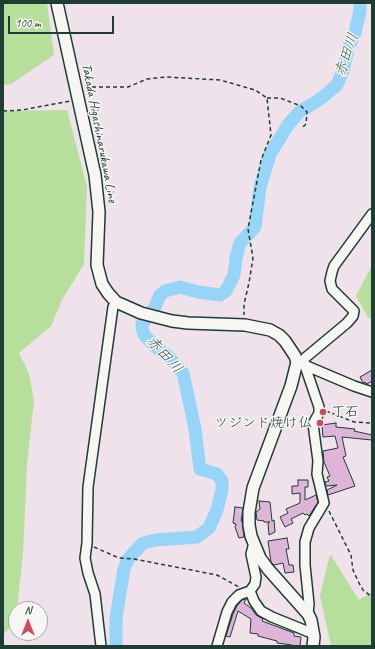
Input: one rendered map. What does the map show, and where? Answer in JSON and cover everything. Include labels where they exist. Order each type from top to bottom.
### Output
[{"type":"main road","name":"Takada Higashinarukawa Line","points":[[57,3],[77,100],[95,176],[98,197],[97,265],[99,276],[105,288],[116,302],[141,313],[155,317],[188,323],[245,325],[270,330],[279,335],[291,348],[295,356],[302,364]]},
{"type":"main road","points":[[302,364],[291,386],[252,492],[249,525],[254,544],[260,558],[308,614],[314,634],[313,646]]},
{"type":"street","points":[[308,614],[310,604],[305,565],[306,542],[310,528],[324,503],[317,474],[318,461],[313,424],[319,413],[319,407],[302,364],[305,358],[347,323],[353,316],[354,311],[332,289],[330,281],[334,266],[372,214]]},
{"type":"street","points":[[101,646],[95,594],[88,574],[85,558],[87,543],[88,487],[113,307],[116,302]]},
{"type":"street","points":[[302,364],[372,392]]},
{"type":"street","points":[[217,646],[227,612],[232,602],[239,595],[250,591],[254,584],[256,577],[251,554],[254,544]]},
{"type":"street","points":[[250,591],[254,601],[261,611],[314,634]]},
{"type":"path","points":[[75,87],[128,87],[147,79],[166,77],[220,80],[255,90],[267,98],[280,98],[301,106],[307,112],[306,124],[302,128]]},
{"type":"path","points":[[245,325],[244,304],[253,258],[248,228],[261,160],[272,135],[267,98]]},
{"type":"path","points":[[3,111],[22,110],[77,100]]},
{"type":"path","points":[[319,407],[354,422],[372,423]]},
{"type":"path","points":[[324,503],[351,555],[353,570],[358,581],[363,590],[372,597]]},
{"type":"path","points":[[87,543],[119,558],[134,559],[217,575],[241,588],[250,591]]},
{"type":"green space","points":[[3,3],[47,3],[54,55],[11,84],[3,85]]},
{"type":"green space","points":[[67,110],[87,187],[84,264],[62,300],[51,326],[19,353],[29,374],[34,400],[27,464],[23,554],[18,601],[8,601],[8,630],[3,635],[3,111]]},
{"type":"green space","points":[[372,265],[372,320],[368,317],[356,296]]},
{"type":"green space","points":[[330,554],[359,600],[372,592],[372,646],[331,646],[320,596]]},
{"type":"building","points":[[372,370],[372,381],[367,384],[365,382],[363,383],[360,377]]},
{"type":"building","points":[[336,423],[336,427],[355,429],[354,431],[372,435],[372,440],[342,437],[346,456],[343,457],[355,486],[328,495],[327,490],[337,485],[326,486],[325,482],[329,481],[327,477],[330,476],[324,462],[323,451],[338,448],[335,436],[323,437],[322,425]]},
{"type":"building","points":[[298,480],[308,480],[308,487],[305,487],[305,500],[316,495],[318,502],[309,516],[303,513],[291,519],[293,523],[285,527],[280,517],[288,513],[286,509],[300,503],[300,493],[292,494],[292,486],[298,486]]},
{"type":"building","points":[[259,501],[270,502],[275,532],[269,535],[268,523],[270,522],[257,520],[256,512],[260,509]]},
{"type":"building","points":[[235,507],[243,508],[241,521],[244,537],[239,538],[235,527],[236,524],[233,523]]},
{"type":"building","points":[[287,538],[289,549],[286,549],[289,565],[293,565],[294,572],[285,573],[283,563],[274,565],[271,562],[268,541]]},
{"type":"building","points":[[246,599],[244,603],[251,608],[256,615],[263,619],[262,621],[294,633],[294,636],[301,637],[300,646],[277,643],[277,641],[258,636],[258,634],[250,633],[251,619],[238,611],[230,637],[226,636],[237,606],[242,600]]},
{"type":"waterway","name":"赤田川","points":[[116,646],[116,618],[124,569],[128,559],[143,543],[156,540],[197,537],[209,528],[217,510],[222,490],[222,481],[217,474],[200,469],[195,429],[183,373],[168,356],[145,336],[142,329],[142,324],[155,307],[160,295],[165,291],[180,287],[198,292],[220,295],[226,291],[234,275],[240,243],[255,227],[260,187],[270,154],[288,125],[299,112],[319,100],[337,85],[343,71],[348,49],[355,33],[360,11],[360,3]]},
{"type":"place","name":"丁石","points":[[323,412]]},
{"type":"place","name":"ツジンド焼け仏","points":[[320,423]]}]
